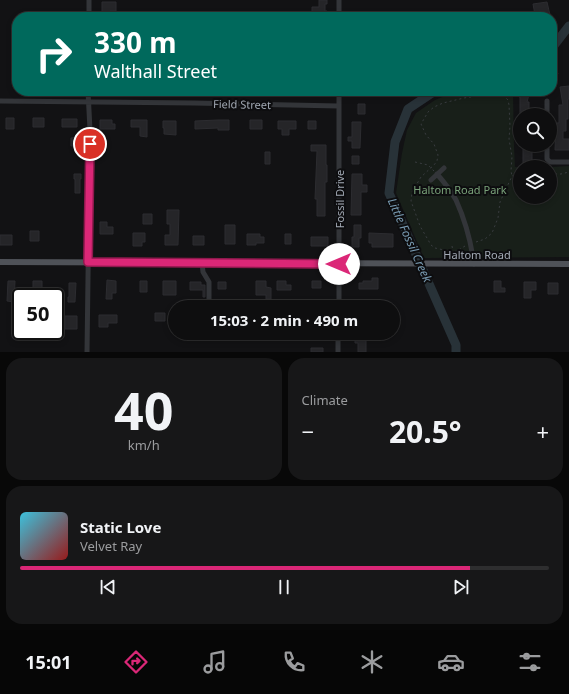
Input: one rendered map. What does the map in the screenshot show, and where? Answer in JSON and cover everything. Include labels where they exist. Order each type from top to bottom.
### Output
[{"type":"main road","name":"Haltom Road","points":[[0,262],[569,264]]},
{"type":"street","points":[[89,0],[89,12]]},
{"type":"street","points":[[339,0],[339,12]]},
{"type":"street","points":[[87,352],[90,130],[88,96]]},
{"type":"street","name":"Fossil Drive","points":[[339,96],[339,300]]},
{"type":"street","name":"Field Street","points":[[0,101],[339,106]]},
{"type":"street","points":[[547,101],[547,108]]},
{"type":"street","points":[[547,152],[547,159],[550,162],[569,162]]},
{"type":"street","points":[[431,180],[444,168]]},
{"type":"street","points":[[437,174],[455,199],[463,217],[474,264]]},
{"type":"street","points":[[202,263],[203,272],[209,282],[209,300]]},
{"type":"street","points":[[338,340],[338,352]]},
{"type":"path","points":[[477,96],[443,103],[434,107],[428,112],[421,124],[426,135],[434,144],[438,155],[437,161],[418,181],[412,192],[411,201],[420,226],[431,245],[435,248],[453,252],[462,247],[485,239],[492,232],[498,218],[500,202],[512,176],[512,157],[509,139],[509,105],[508,100],[504,96]]},
{"type":"path","points":[[415,162],[432,167]]},
{"type":"path","points":[[557,174],[569,172]]},
{"type":"path","points":[[452,246],[453,252]]},
{"type":"green space","name":"Haltom Road Park","points":[[445,96],[513,96],[513,152],[514,152],[515,160],[513,160],[513,204],[557,204],[557,167],[569,166],[569,257],[424,258],[396,193],[407,130],[416,113],[435,100]]},
{"type":"building","points":[[319,0],[327,0],[327,4],[325,4],[325,11],[327,12],[312,12],[312,7],[319,7]]},
{"type":"building","points":[[102,2],[116,2],[116,11],[102,12]]},
{"type":"building","points":[[547,2],[549,12],[534,12],[533,4]]},
{"type":"building","points":[[569,86],[568,119],[566,119],[566,131],[563,131],[563,139],[569,139],[569,150],[557,150],[559,105],[563,105],[560,87]]},
{"type":"building","points":[[519,96],[529,96],[527,102],[529,102],[529,108],[520,108]]},
{"type":"building","points":[[358,104],[365,104],[365,114],[358,114]]},
{"type":"building","points":[[6,118],[14,118],[14,129],[6,129]]},
{"type":"building","points":[[33,118],[44,118],[44,127],[33,127]]},
{"type":"building","points":[[62,119],[77,119],[77,127],[62,127]]},
{"type":"building","points":[[100,120],[112,120],[112,124],[115,124],[115,129],[100,129]]},
{"type":"building","points":[[131,120],[147,120],[147,137],[140,136],[140,127],[131,127]]},
{"type":"building","points":[[229,120],[229,130],[218,130],[218,128],[195,129],[195,121]]},
{"type":"building","points":[[250,120],[262,120],[262,129],[250,129]]},
{"type":"building","points":[[163,121],[176,121],[176,135],[164,134]]},
{"type":"building","points":[[278,121],[296,121],[296,129],[289,129],[289,135],[282,135],[282,129],[278,129]]},
{"type":"building","points":[[308,121],[316,121],[316,129],[308,129]]},
{"type":"building","points":[[352,122],[361,122],[360,148],[352,148],[352,141],[348,141],[348,137],[352,137]]},
{"type":"building","points":[[81,137],[81,145],[71,146],[71,138]]},
{"type":"building","points":[[311,145],[326,145],[327,182],[325,182],[325,216],[317,216],[317,199],[315,199],[317,151],[311,151]]},
{"type":"building","points":[[265,152],[270,152],[270,164],[265,164]]},
{"type":"building","points":[[523,152],[532,152],[532,160],[523,160]]},
{"type":"building","points":[[352,156],[359,156],[359,164],[352,164]]},
{"type":"building","points":[[74,174],[81,174],[80,193],[75,193]]},
{"type":"building","points":[[352,174],[362,174],[362,185],[367,185],[367,192],[361,192],[361,215],[351,215]]},
{"type":"building","points":[[167,210],[179,210],[178,245],[165,245],[165,235],[170,235],[170,224],[167,224]]},
{"type":"building","points":[[143,214],[152,214],[152,224],[143,224]]},
{"type":"building","points":[[100,222],[107,222],[107,227],[113,227],[113,234],[100,234]]},
{"type":"building","points":[[225,225],[235,225],[235,244],[225,244]]},
{"type":"building","points":[[354,225],[361,225],[359,247],[352,247]]},
{"type":"building","points":[[30,231],[39,231],[39,241],[30,241]]},
{"type":"building","points":[[133,233],[145,233],[145,242],[142,242],[142,246],[133,246]]},
{"type":"building","points":[[369,233],[393,234],[393,247],[372,247],[372,243],[369,243]]},
{"type":"building","points":[[247,234],[260,234],[260,237],[264,237],[264,243],[247,245]]},
{"type":"building","points":[[285,234],[291,234],[291,244],[285,244]]},
{"type":"building","points":[[0,235],[12,235],[12,245],[0,245]]},
{"type":"building","points":[[193,236],[204,236],[204,245],[193,245]]},
{"type":"building","points":[[311,237],[328,237],[328,246],[311,246]]},
{"type":"building","points":[[372,278],[378,278],[378,289],[359,289],[359,283],[363,283],[363,281],[372,281]]},
{"type":"building","points":[[107,280],[116,281],[116,293],[112,293],[112,299],[106,299]]},
{"type":"building","points":[[8,281],[15,281],[15,288],[12,288],[12,302],[7,301]]},
{"type":"building","points":[[33,281],[42,281],[42,288],[33,288]]},
{"type":"building","points":[[140,281],[147,281],[147,292],[140,292]]},
{"type":"building","points":[[163,281],[176,281],[176,295],[163,295]]},
{"type":"building","points":[[256,281],[266,281],[266,287],[271,288],[271,299],[266,299],[266,295],[256,295]]},
{"type":"building","points":[[277,281],[286,281],[286,285],[291,285],[291,290],[277,290]]},
{"type":"building","points":[[312,281],[321,281],[321,288],[312,288]]},
{"type":"building","points":[[494,281],[501,281],[501,288],[505,288],[505,292],[494,292]]},
{"type":"building","points":[[190,282],[201,282],[201,285],[205,285],[205,297],[203,297],[203,290],[190,290]]},
{"type":"building","points":[[218,282],[226,282],[226,289],[218,289]]},
{"type":"building","points":[[524,282],[536,282],[536,290],[531,290],[531,298],[524,298]]},
{"type":"building","points":[[69,283],[76,283],[75,302],[68,302]]},
{"type":"building","points":[[548,283],[558,283],[558,294],[548,294]]},
{"type":"building","points":[[155,313],[165,313],[165,321],[155,321]]},
{"type":"building","points":[[99,315],[117,315],[117,323],[108,323],[108,327],[99,327]]},
{"type":"building","points":[[65,316],[77,316],[77,329],[65,329]]},
{"type":"building","points":[[355,340],[366,340],[366,352],[358,352],[358,343],[355,343]]},
{"type":"building","points":[[311,348],[323,348],[323,352],[311,352]]},
{"type":"waterway","name":"Little Fossil Creek","points":[[557,42],[569,26]]},
{"type":"waterway","name":"Little Fossil Creek","points":[[428,96],[408,109],[395,142],[389,193],[456,345],[456,352]]},
{"type":"route","points":[[90,144],[88,262],[339,264]]}]
